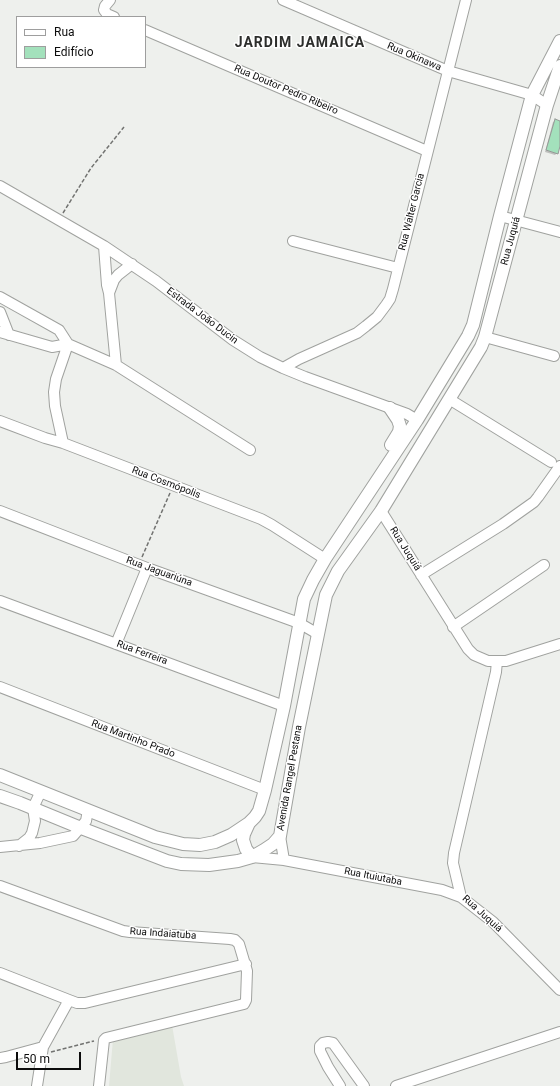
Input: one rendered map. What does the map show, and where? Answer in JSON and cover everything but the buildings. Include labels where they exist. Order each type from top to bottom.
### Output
[{"type":"main road","name":"Rua Juquiá","points":[[375,483],[417,420],[468,336],[473,325],[532,95],[560,41]]},
{"type":"main road","name":"Rua Juquiá","points":[[381,511],[481,347],[485,337],[547,105],[560,66]]},
{"type":"main road","points":[[381,511],[375,498],[375,483],[383,458],[399,432],[400,426],[390,408]]},
{"type":"main road","points":[[417,420],[424,431],[422,444]]},
{"type":"main road","name":"Avenida Rangel Pestana","points":[[0,775],[155,837],[183,844],[200,845],[215,842],[231,835],[249,823],[259,812],[265,790],[284,706],[304,599],[325,559],[375,483]]},
{"type":"main road","name":"Avenida Rangel Pestana","points":[[0,796],[167,861],[181,864],[226,864],[252,857],[273,844],[280,836],[326,595],[338,572],[381,511]]},
{"type":"main road","points":[[249,823],[243,840],[246,849],[252,857]]},
{"type":"street","points":[[110,0],[105,6],[104,10],[107,14],[112,16]]},
{"type":"street","name":"Rua Okinawa","points":[[283,0],[448,71],[532,95],[547,105]]},
{"type":"street","name":"Rua Walter Garcia","points":[[283,368],[299,359],[357,333],[377,317],[386,305],[393,290],[466,0]]},
{"type":"street","name":"Rua Doutor Pedro Ribeiro","points":[[146,30],[427,151]]},
{"type":"street","name":"Estrada João Ducin","points":[[0,186],[59,219],[132,264],[233,340],[260,357],[305,377],[407,414],[417,420]]},
{"type":"street","points":[[500,216],[560,232]]},
{"type":"street","points":[[294,241],[398,268]]},
{"type":"street","points":[[104,246],[116,365]]},
{"type":"street","points":[[109,293],[114,280],[132,264]]},
{"type":"street","points":[[0,297],[59,330],[68,344],[116,365],[250,450]]},
{"type":"street","points":[[22,310],[0,315],[5,333],[52,347],[68,344]]},
{"type":"street","points":[[485,337],[554,356]]},
{"type":"street","points":[[63,443],[54,406],[54,392],[56,379],[68,344]]},
{"type":"street","points":[[421,575],[503,524],[534,502],[556,464],[449,399]]},
{"type":"street","name":"Rua Cosmópolis","points":[[0,422],[44,438],[63,443],[261,519],[272,524],[325,559]]},
{"type":"street","name":"Rua Jaguariúna","points":[[0,511],[143,566],[299,623],[318,634]]},
{"type":"street","name":"Rua Juquiá","points":[[381,511],[468,650],[474,655],[488,661],[497,661],[496,672],[452,863],[461,897],[493,922],[560,990]]},
{"type":"street","points":[[453,627],[544,565]]},
{"type":"street","points":[[116,644],[143,566]]},
{"type":"street","name":"Rua Ferreira","points":[[0,601],[284,706]]},
{"type":"street","points":[[497,661],[506,661],[560,644]]},
{"type":"street","name":"Rua Martinho Prado","points":[[0,687],[265,790]]},
{"type":"street","points":[[19,846],[29,838],[32,833],[35,821],[33,808],[41,791]]},
{"type":"street","points":[[0,847],[40,843],[73,836],[86,821],[88,810]]},
{"type":"street","points":[[280,836],[284,860]]},
{"type":"street","name":"Rua Ituiutaba","points":[[252,857],[284,860],[442,890],[461,897]]},
{"type":"street","name":"Rua Indaiatuba","points":[[0,886],[123,931],[230,938],[239,944],[247,971],[246,1000],[244,1004],[116,1035],[104,1040]]},
{"type":"street","points":[[0,973],[77,1003],[85,1003],[246,964]]},
{"type":"street","points":[[37,1086],[42,1051],[69,1000]]},
{"type":"street","points":[[398,1086],[560,1032]]},
{"type":"street","points":[[99,1086],[104,1040]]},
{"type":"street","points":[[340,1086],[320,1051],[320,1046],[323,1043],[328,1042],[334,1044],[364,1086]]},
{"type":"street","points":[[0,1058],[42,1051]]},
{"type":"path","points":[[59,219],[91,168],[124,127]]},
{"type":"path","points":[[143,566],[173,485]]},
{"type":"path","points":[[42,1051],[99,1039],[104,1040]]},
{"type":"shaded area","points":[[172,1025],[181,1077],[184,1086],[109,1086],[113,1039]]},
{"type":"district","name":"JARDIM JAMAICA","points":[[300,43]]}]
